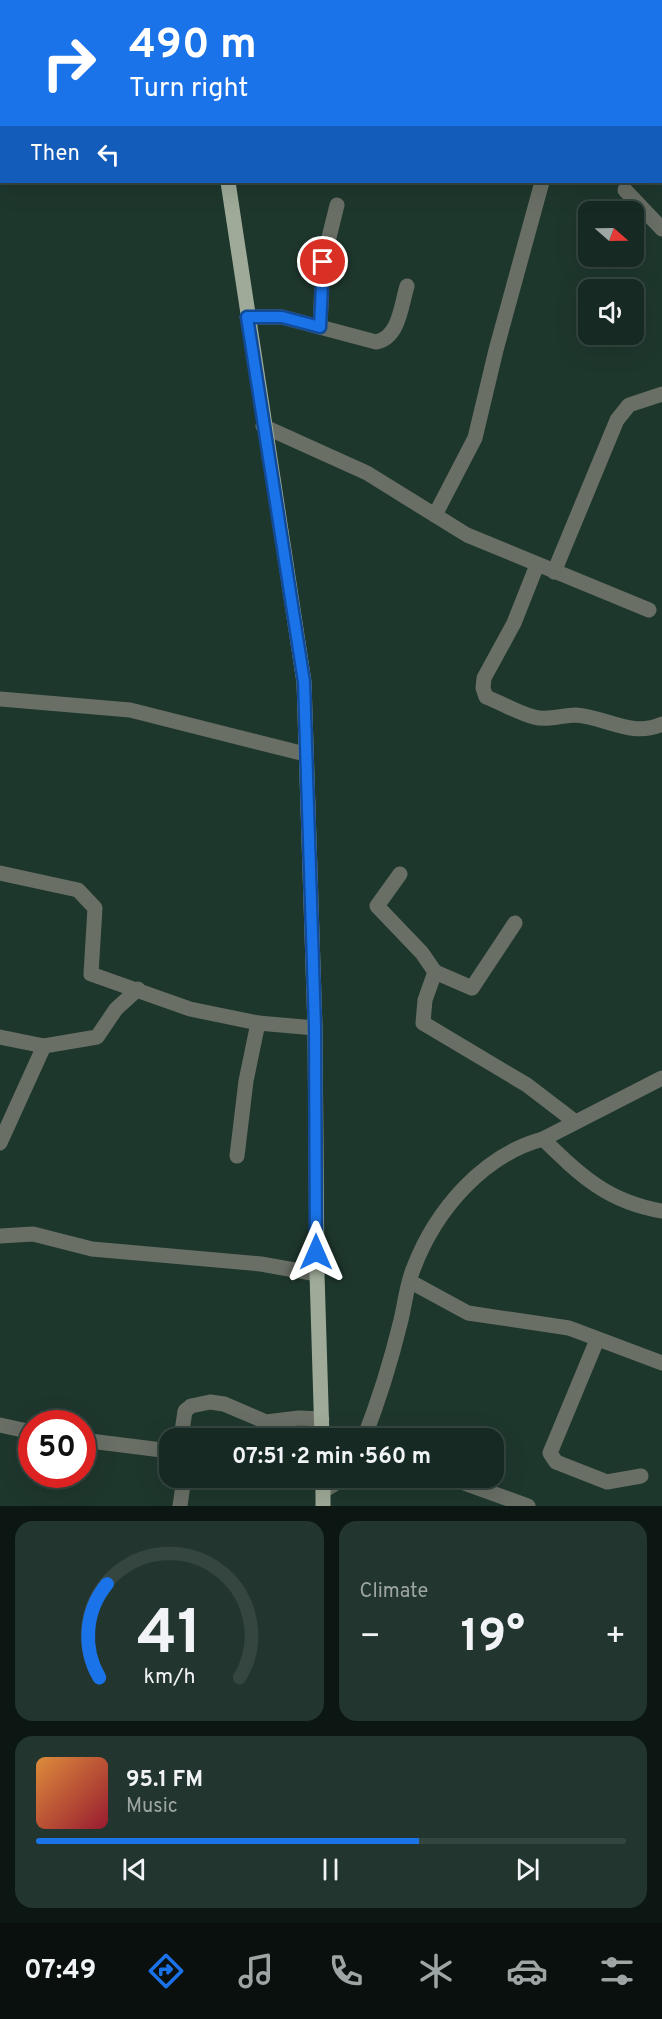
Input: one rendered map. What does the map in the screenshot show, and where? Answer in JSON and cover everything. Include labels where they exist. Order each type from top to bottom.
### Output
[{"type":"main road","points":[[228,183],[263,426],[304,682],[315,1028],[317,1274],[322,1428]]},
{"type":"street","points":[[435,515],[475,438],[496,350],[542,183]]},
{"type":"street","points":[[625,190],[662,229]]},
{"type":"street","points":[[320,327],[323,262],[337,205]]},
{"type":"street","points":[[247,317],[282,317],[376,342],[386,341],[393,332],[406,286]]},
{"type":"street","points":[[554,572],[617,420],[629,405],[662,394]]},
{"type":"street","points":[[263,426],[367,473],[467,535],[649,610]]},
{"type":"street","points":[[537,565],[514,623],[484,678],[483,687],[486,697],[534,717],[551,719],[576,715],[636,730],[651,729],[662,724]]},
{"type":"street","points":[[0,699],[130,710],[305,754]]},
{"type":"street","points":[[0,873],[78,890],[94,908],[91,974],[190,1009],[258,1023],[315,1028]]},
{"type":"street","points":[[400,874],[378,906],[422,953],[435,972],[471,988],[514,923]]},
{"type":"street","points":[[435,972],[425,1000],[423,1023],[527,1085],[574,1121]]},
{"type":"street","points":[[0,1037],[44,1046],[97,1037],[116,1009],[138,989]]},
{"type":"street","points":[[237,1156],[246,1081],[258,1023]]},
{"type":"street","points":[[0,1143],[44,1046]]},
{"type":"street","points":[[368,1428],[382,1394],[417,1260],[454,1197],[498,1159],[523,1144],[543,1139],[574,1121],[643,1090],[662,1078]]},
{"type":"street","points":[[543,1139],[580,1176],[599,1190],[643,1208],[662,1211]]},
{"type":"street","points":[[0,1236],[33,1234],[92,1249],[261,1264],[317,1274]]},
{"type":"street","points":[[411,1282],[468,1312],[569,1328],[662,1363]]},
{"type":"street","points":[[597,1340],[550,1453],[556,1462],[607,1482],[641,1476]]},
{"type":"street","points":[[182,1428],[185,1411],[200,1402],[224,1404],[266,1422],[299,1418],[322,1419]]},
{"type":"street","points":[[0,1425],[18,1429]]},
{"type":"street","points":[[96,1442],[159,1450]]},
{"type":"street","points":[[180,1506],[183,1488]]},
{"type":"street","points":[[478,1488],[528,1506]]},
{"type":"route","points":[[316,1252],[315,1028],[304,682],[247,317],[282,317],[320,327],[323,262]]}]
